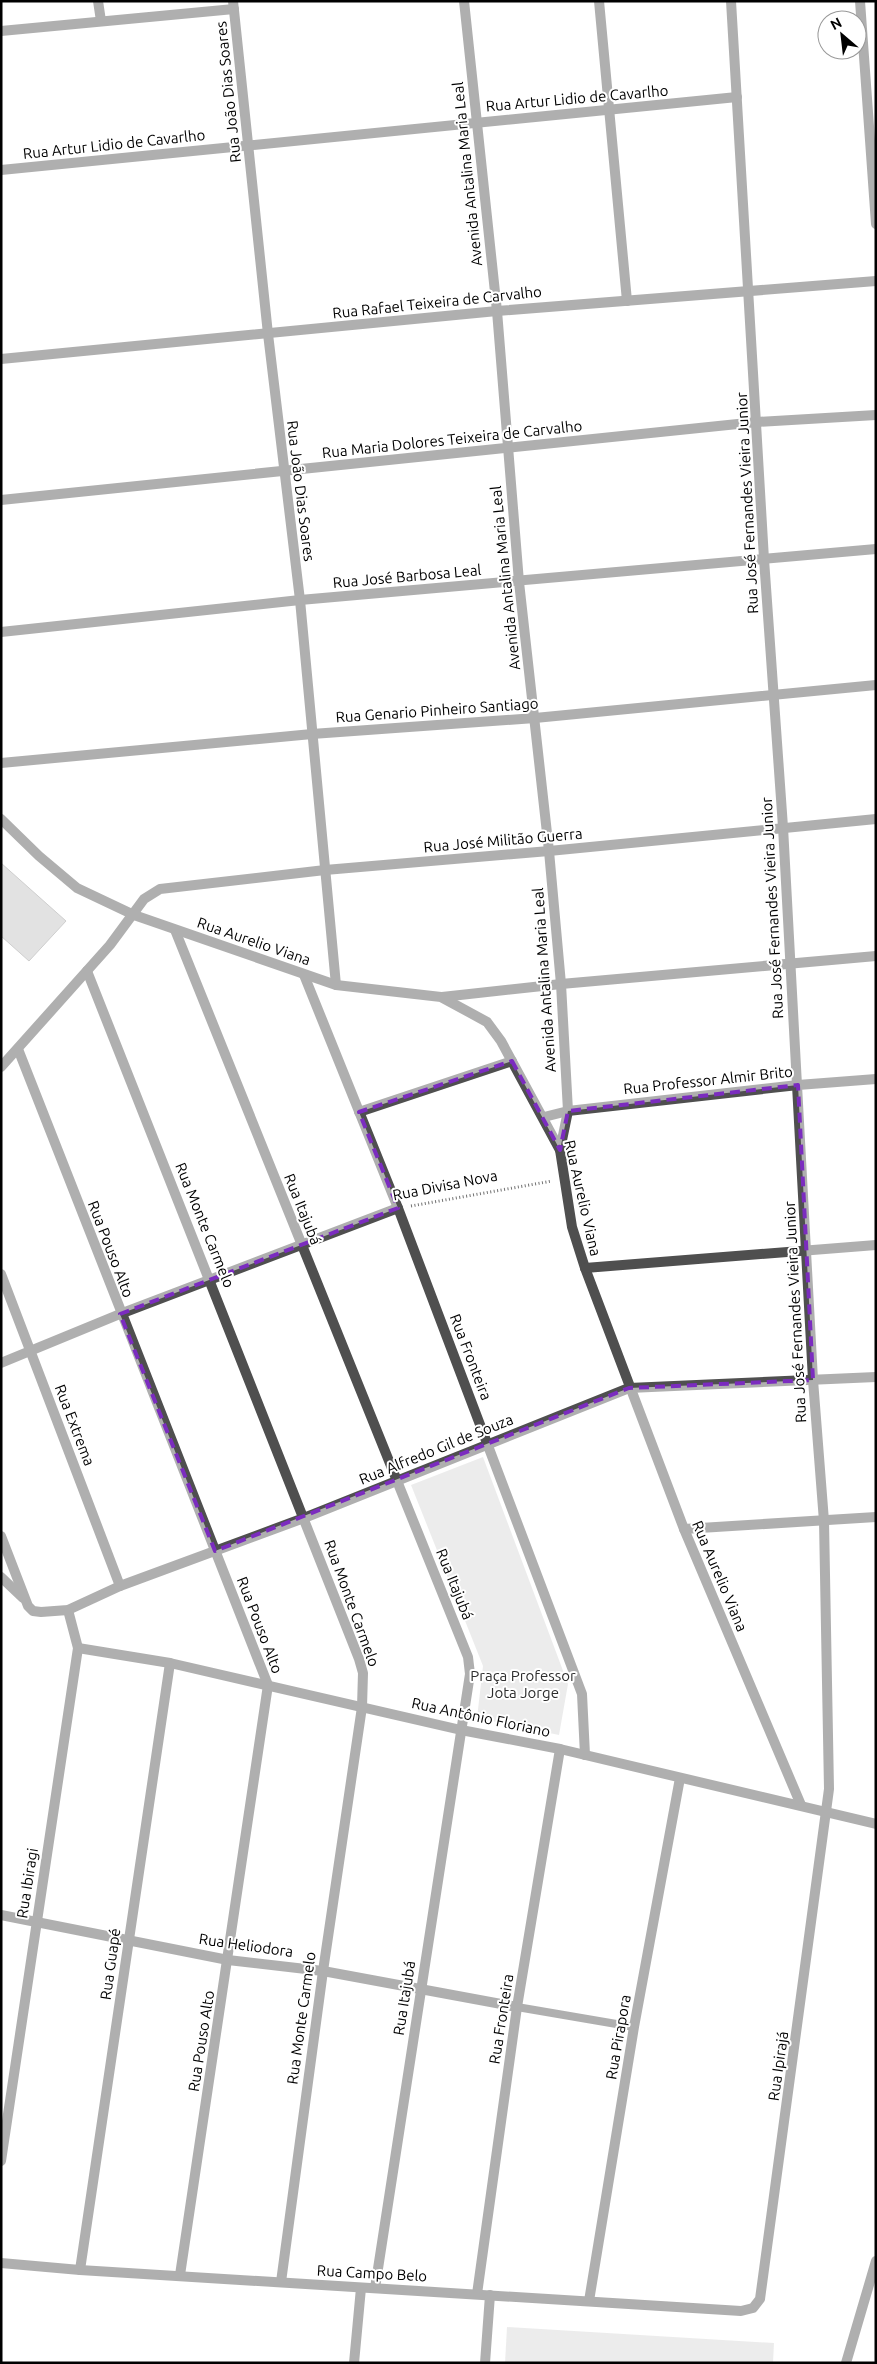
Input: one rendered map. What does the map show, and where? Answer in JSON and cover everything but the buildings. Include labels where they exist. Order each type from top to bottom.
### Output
[{"type":"street","points":[[98,1],[101,21]]},
{"type":"street","name":"Avenida Antalina Maria Leal","points":[[464,1],[497,310],[519,582],[549,851],[561,984],[568,1111],[560,1150]]},
{"type":"street","points":[[600,1],[627,301]]},
{"type":"street","name":"Rua José Fernandes Vieira Junior","points":[[731,1],[764,559],[784,827],[813,1380],[824,1522],[829,1790],[826,1812]]},
{"type":"street","points":[[860,1],[873,154],[876,224]]},
{"type":"street","points":[[1,31],[234,5]]},
{"type":"street","name":"Rua João Dias Soares","points":[[234,5],[283,472],[300,600],[336,985]]},
{"type":"street","name":"Rua Artur Lidio de Cavarlho","points":[[1,170],[476,122],[737,98]]},
{"type":"street","name":"Rua Rafael Teixeira de Carvalho","points":[[1,359],[497,310],[627,301],[749,289],[876,281]]},
{"type":"street","name":"Rua Maria Dolores Teixeira de Carvalho","points":[[1,500],[757,422],[876,415]]},
{"type":"street","name":"Rua José Barbosa Leal","points":[[1,632],[300,600],[876,549]]},
{"type":"street","name":"Rua Genario Pinheiro Santiago","points":[[1,763],[312,734],[535,718],[876,685]]},
{"type":"street","name":"Rua Aurelio Viana","points":[[1,819],[38,856],[77,888],[137,910],[175,930],[304,976],[336,985],[441,997],[487,1022],[544,1117],[560,1150],[563,1179],[572,1227],[629,1388],[684,1529],[801,1805]]},
{"type":"street","name":"Rua José Militão Guerra","points":[[1,1067],[87,971],[150,894],[175,886],[325,870],[549,851],[876,819]]},
{"type":"street","name":"Rua Itajubá","points":[[175,930],[468,1657],[470,1674],[375,2288]]},
{"type":"street","points":[[441,997],[561,984],[876,956]]},
{"type":"street","name":"Rua Monte Carmelo","points":[[87,971],[304,1518],[363,1673],[362,1707],[322,1971],[281,2282]]},
{"type":"street","name":"Rua Fronteira","points":[[304,976],[398,1208],[582,1694],[585,1755]]},
{"type":"street","name":"Rua Pouso Alto","points":[[18,1049],[120,1314],[268,1685],[180,2275]]},
{"type":"street","points":[[359,1112],[512,1061]]},
{"type":"street","name":"Rua Professor Almir Brito","points":[[544,1117],[568,1111],[798,1085],[876,1079]]},
{"type":"street","name":"Rua Divisa Nova","points":[[1,1363],[120,1314],[398,1208]]},
{"type":"street","points":[[585,1268],[806,1249],[876,1245]]},
{"type":"street","name":"Rua Extrema","points":[[1,1274],[120,1586]]},
{"type":"street","name":"Rua Alfredo Gil de Souza","points":[[26,1600],[33,1611],[68,1610],[120,1586],[304,1518],[629,1388],[876,1377]]},
{"type":"street","points":[[684,1529],[824,1522],[876,1517]]},
{"type":"street","points":[[1,1536],[26,1600]]},
{"type":"street","points":[[1,1577],[26,1600]]},
{"type":"street","name":"Rua Ibiragi","points":[[1,2161],[78,1648],[68,1610]]},
{"type":"street","name":"Rua Antônio Floriano","points":[[78,1648],[170,1663],[461,1730],[560,1749],[876,1824]]},
{"type":"street","name":"Rua Guapé","points":[[80,2270],[170,1663]]},
{"type":"street","name":"Rua Fronteira","points":[[477,2294],[518,2007],[560,1749]]},
{"type":"street","name":"Rua Pirapora","points":[[589,2302],[634,2027],[680,1778]]},
{"type":"street","name":"Rua Ipirajá","points":[[741,2311],[753,2308],[760,2299],[764,2283],[826,1812]]},
{"type":"street","name":"Rua Heliodora","points":[[1,1915],[228,1960],[322,1971],[518,2007]]},
{"type":"street","points":[[846,2363],[876,2261]]},
{"type":"street","name":"Rua Campo Belo","points":[[1,2263],[80,2270],[741,2311]]},
{"type":"street","points":[[354,2363],[361,2288]]},
{"type":"street","points":[[485,2363],[490,2295]]},
{"type":"lane","name":"Rua Heliodora","points":[[518,2007],[634,2027]]},
{"type":"path","name":"Rua Divisa Nova","points":[[398,1208],[563,1179]]},
{"type":"highlighted area","points":[[512,1061],[560,1150],[568,1111],[798,1085],[813,1380],[629,1388],[215,1551],[120,1314],[398,1208],[359,1112]]},
{"type":"green space","name":"Praça Professor Jota Jorge","points":[[483,1457],[568,1684],[559,1735],[477,1718],[483,1666],[411,1485]]},
{"type":"green space","points":[[507,2327],[774,2343],[773,2363],[505,2363]]}]
